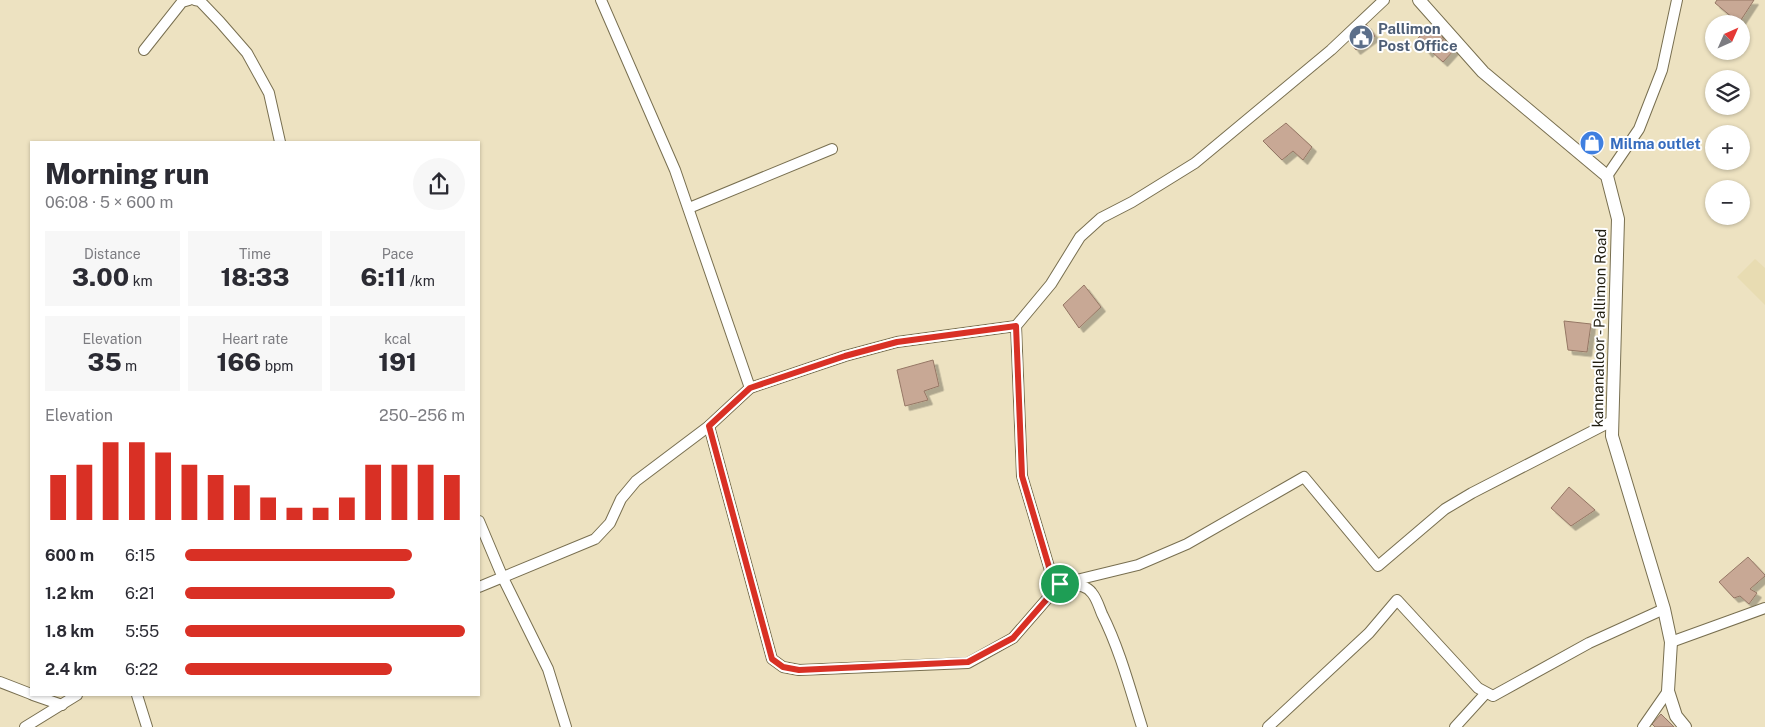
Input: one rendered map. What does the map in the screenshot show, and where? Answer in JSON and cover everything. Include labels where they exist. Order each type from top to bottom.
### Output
[{"type":"street","points":[[144,50],[182,2],[189,0]]},
{"type":"street","points":[[195,0],[200,1],[247,53],[269,93],[280,141]]},
{"type":"street","points":[[601,0],[675,170],[750,388]]},
{"type":"street","points":[[1142,727],[1127,677],[1109,628],[1092,593],[1082,586],[1060,584],[1054,581],[1052,577],[1022,476],[1016,326],[1051,284],[1080,237],[1101,218],[1132,202],[1196,163],[1331,50],[1384,0]]},
{"type":"street","points":[[1419,0],[1483,72],[1607,176],[1639,129],[1662,70],[1678,0]]},
{"type":"street","points":[[689,208],[832,149]]},
{"type":"street","name":"kannanalloor - Pallimon Road","points":[[1607,176],[1618,219],[1612,436],[1664,609],[1671,642],[1668,691],[1676,716],[1685,727]]},
{"type":"street","points":[[480,587],[595,539],[610,524],[621,499],[636,481],[709,426],[750,388],[845,356],[897,342],[1016,326]]},
{"type":"street","points":[[709,426],[772,659],[783,667],[799,670],[968,662],[1013,638],[1060,584],[1138,565],[1187,544],[1304,477],[1378,566],[1446,508],[1612,421]]},
{"type":"street","points":[[480,523],[503,578],[548,669],[566,727]]},
{"type":"street","points":[[1268,727],[1369,633],[1397,600],[1478,688],[1493,696],[1589,644],[1664,609]]},
{"type":"street","points":[[1671,642],[1765,608]]},
{"type":"street","points":[[0,682],[30,694]]},
{"type":"street","points":[[1643,727],[1668,691]]},
{"type":"street","points":[[1455,727],[1486,693]]},
{"type":"street","points":[[35,696],[62,705]]},
{"type":"street","points":[[25,727],[76,696]]},
{"type":"street","points":[[138,696],[147,727]]},
{"type":"shaded area","points":[[1755,259],[1765,268],[1765,305],[1737,277]]},
{"type":"building","points":[[1717,0],[1754,0],[1744,15],[1729,15],[1715,3]]},
{"type":"building","points":[[1435,22],[1446,34],[1428,53],[1417,39]]},
{"type":"building","name":"Pallimon Post Office","points":[[1366,24],[1375,36],[1356,50],[1347,38]]},
{"type":"building","points":[[1447,35],[1456,48],[1443,62],[1432,52]]},
{"type":"building","points":[[1286,123],[1312,147],[1303,160],[1293,151],[1282,160],[1263,141]]},
{"type":"building","points":[[1084,285],[1101,307],[1079,328],[1063,305]]},
{"type":"building","points":[[1564,321],[1591,324],[1587,352],[1568,350]]},
{"type":"building","points":[[933,360],[939,386],[924,391],[928,400],[905,406],[897,370]]},
{"type":"building","points":[[1569,487],[1595,510],[1571,526],[1551,508]]},
{"type":"building","points":[[1748,557],[1765,575],[1750,589],[1757,593],[1749,604],[1740,596],[1734,598],[1719,582]]},
{"type":"building","points":[[1661,714],[1674,727],[1655,727],[1652,724]]},
{"type":"place","name":"Pallimon Post Office","points":[[1361,37]]},
{"type":"place","name":"Milma outlet","points":[[1592,143]]},
{"type":"route","points":[[1016,326],[1022,476],[1052,577],[1054,581],[1060,584],[1013,638],[968,662],[799,670],[783,667],[772,659],[709,426],[750,388],[845,356],[897,342],[1016,326]]}]
